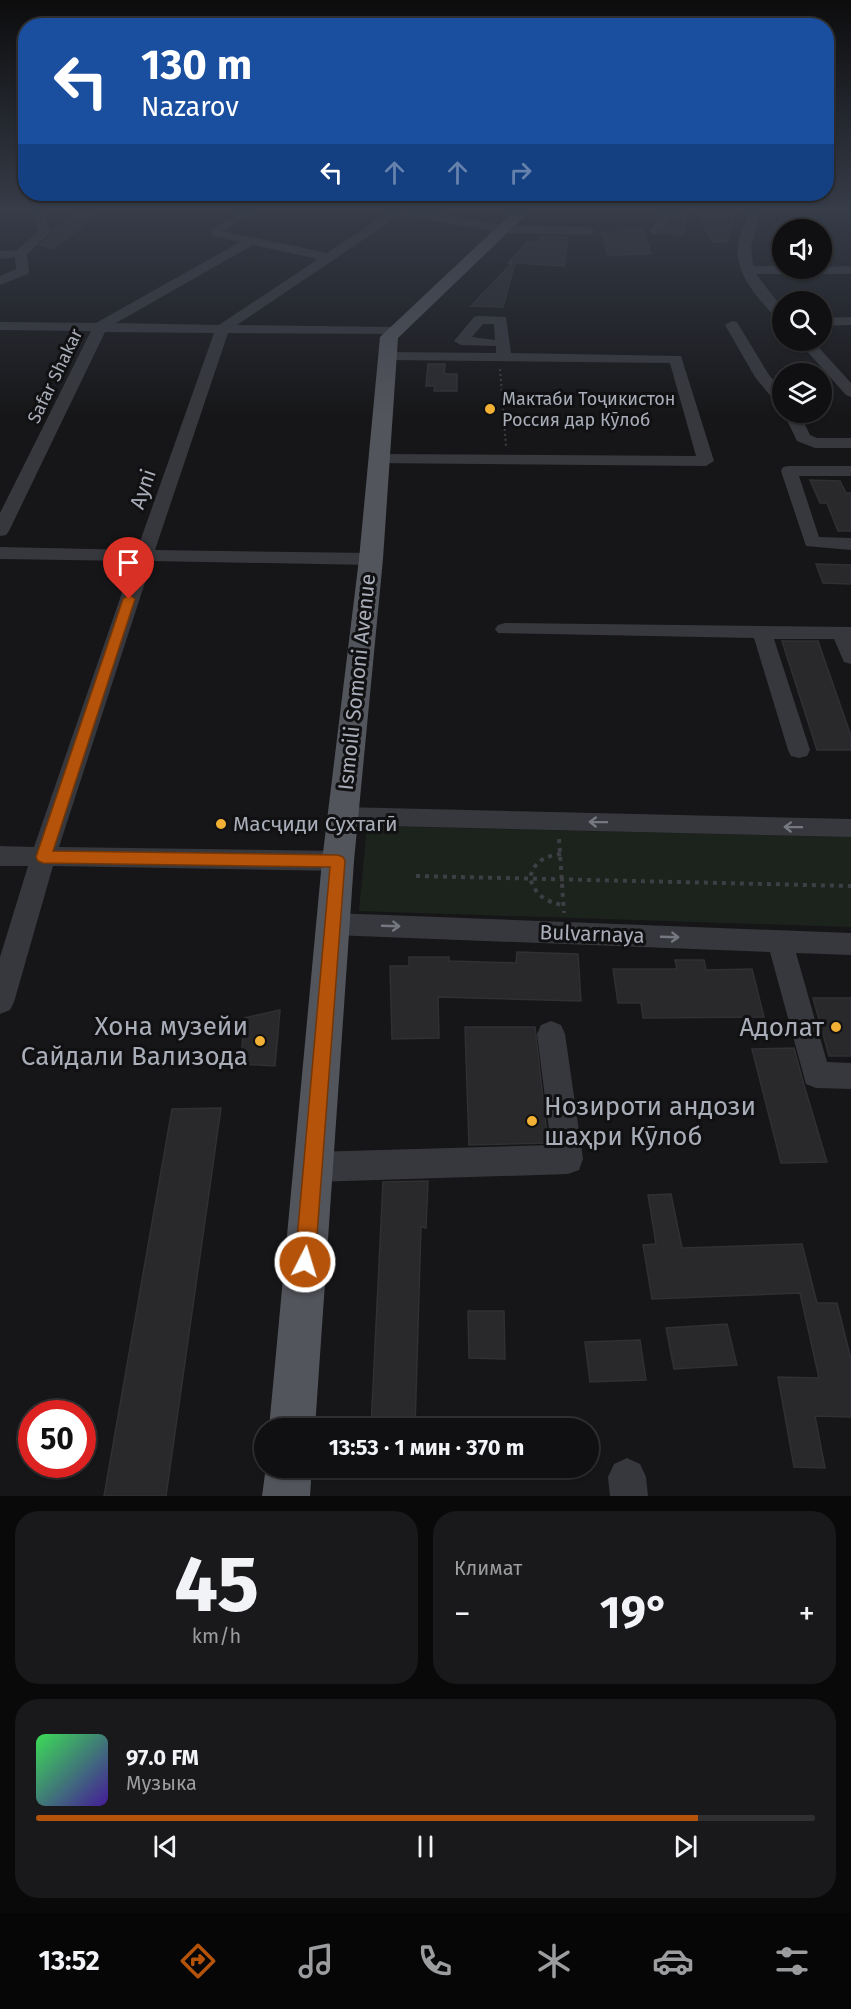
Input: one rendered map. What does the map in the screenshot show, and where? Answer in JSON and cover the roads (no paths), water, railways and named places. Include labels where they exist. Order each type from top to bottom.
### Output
[{"type":"main road","points":[[391,344],[453,279]]},
{"type":"main road","name":"Ismoili Somoni Avenue","points":[[293,1418],[342,816],[371,560],[391,344]]},
{"type":"main road","points":[[286,1496],[288,1478]]},
{"type":"street","name":"Safar Shakar","points":[[0,531],[101,326],[184,279]]},
{"type":"street","points":[[223,328],[296,279]]},
{"type":"street","points":[[752,279],[772,304]]},
{"type":"street","points":[[832,322],[851,321]]},
{"type":"street","points":[[732,325],[772,388]]},
{"type":"street","points":[[0,326],[223,328],[502,353],[676,360],[706,461],[379,459]]},
{"type":"street","name":"Ayni","points":[[0,1002],[43,857],[223,328]]},
{"type":"street","points":[[814,351],[851,392]]},
{"type":"street","points":[[796,423],[803,438],[815,443],[851,443]]},
{"type":"street","points":[[851,471],[789,471],[812,542],[851,544]]},
{"type":"street","points":[[0,553],[371,560]]},
{"type":"street","points":[[505,629],[846,633],[851,657]]},
{"type":"street","points":[[762,632],[799,750]]},
{"type":"street","points":[[342,816],[851,828]]},
{"type":"street","points":[[0,856],[338,861]]},
{"type":"street","name":"Bulvarnaya","points":[[333,924],[851,944]]},
{"type":"street","points":[[780,941],[816,1075],[851,1076]]},
{"type":"street","points":[[313,1167],[568,1159],[551,1034]]},
{"type":"place","name":"Мактаби Тоҷикистон Россия дар Кӯлоб","points":[[490,409]]},
{"type":"place","name":"Масҷиди Сухтагӣ","points":[[221,824]]},
{"type":"place","name":"Адолат","points":[[836,1027]]},
{"type":"place","name":"Хона музейи Сайдали Вализода","points":[[260,1041]]},
{"type":"place","name":"Нозироти андози шаҳри Кӯлоб","points":[[532,1121]]}]
